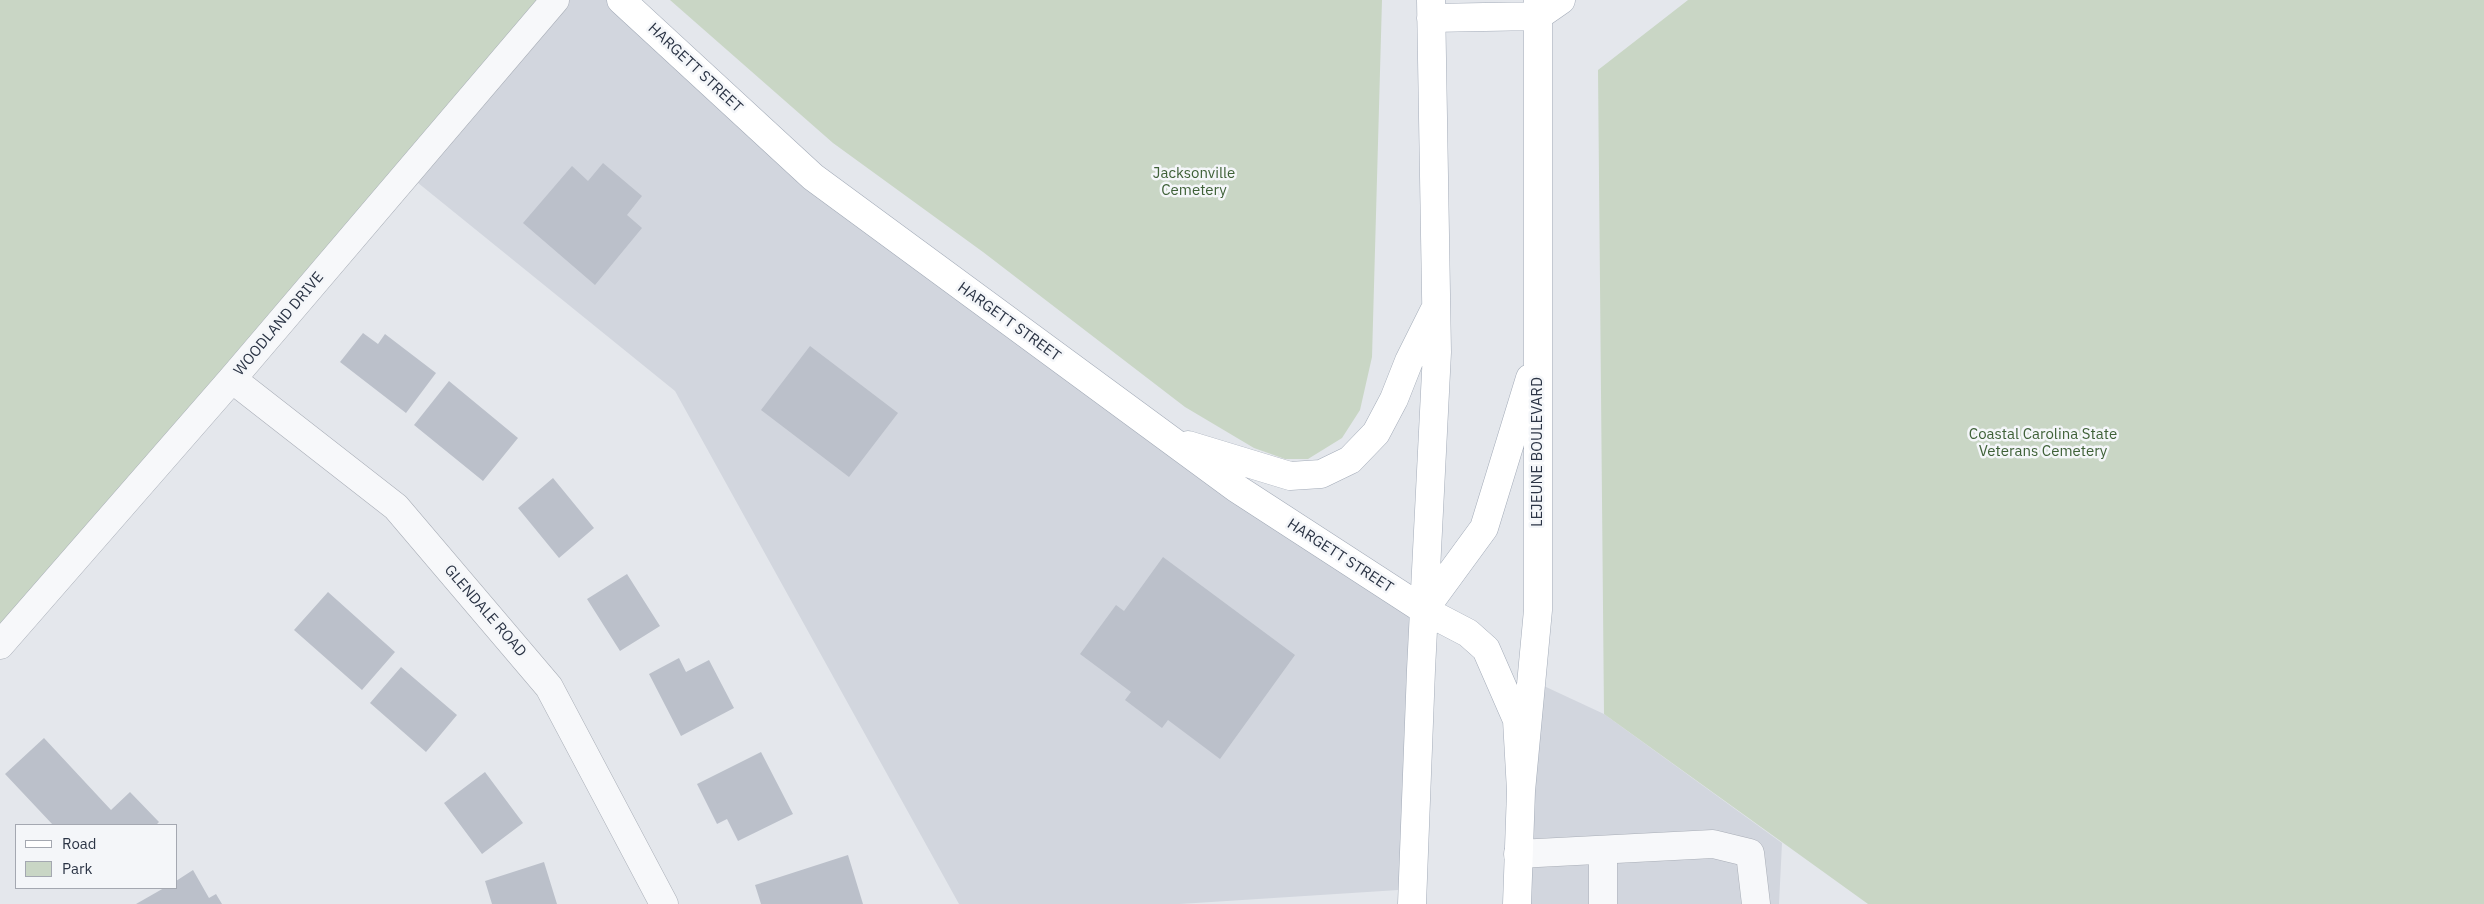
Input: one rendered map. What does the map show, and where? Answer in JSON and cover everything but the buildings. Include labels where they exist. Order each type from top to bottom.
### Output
[{"type":"main road","name":"HARGETT STREET","points":[[622,0],[813,177],[1236,488],[1424,610],[1468,633],[1486,649],[1516,720],[1521,791]]},
{"type":"main road","points":[[1413,899],[1424,610],[1437,352],[1431,9],[1538,8],[1561,0]]},
{"type":"main road","name":"LEJEUNE BOULEVARD","points":[[1517,904],[1521,791],[1538,610],[1538,8]]},
{"type":"main road","points":[[1170,440],[1290,476],[1321,474],[1350,460],[1376,433],[1394,399],[1409,361],[1436,308]]},
{"type":"main road","points":[[1424,610],[1484,528],[1538,353]]},
{"type":"street","name":"WOODLAND DRIVE","points":[[0,645],[232,379],[555,0]]},
{"type":"street","name":"GLENDALE ROAD","points":[[232,379],[396,507],[549,687],[664,904]]},
{"type":"street","points":[[1518,854],[1714,844],[1750,853],[1756,904]]},
{"type":"street","points":[[1603,850],[1603,904]]},
{"type":"shaded area","points":[[555,0],[621,0],[813,177],[1424,610],[1414,889],[1180,904],[959,904],[675,391],[407,174]]},
{"type":"shaded area","points":[[1531,680],[1604,714],[1782,843],[1779,904],[1517,904]]},
{"type":"green space","points":[[0,0],[555,0],[0,645]]},
{"type":"green space","name":"Jacksonville Cemetery","points":[[670,0],[1382,0],[1372,357],[1360,410],[1342,438],[1308,459],[1285,459],[1254,448],[1185,407],[983,252],[833,143]]},
{"type":"green space","name":"Coastal Carolina State Veterans Cemetery","points":[[1688,0],[2484,0],[2484,904],[1868,904],[1604,714],[1598,70]]}]
